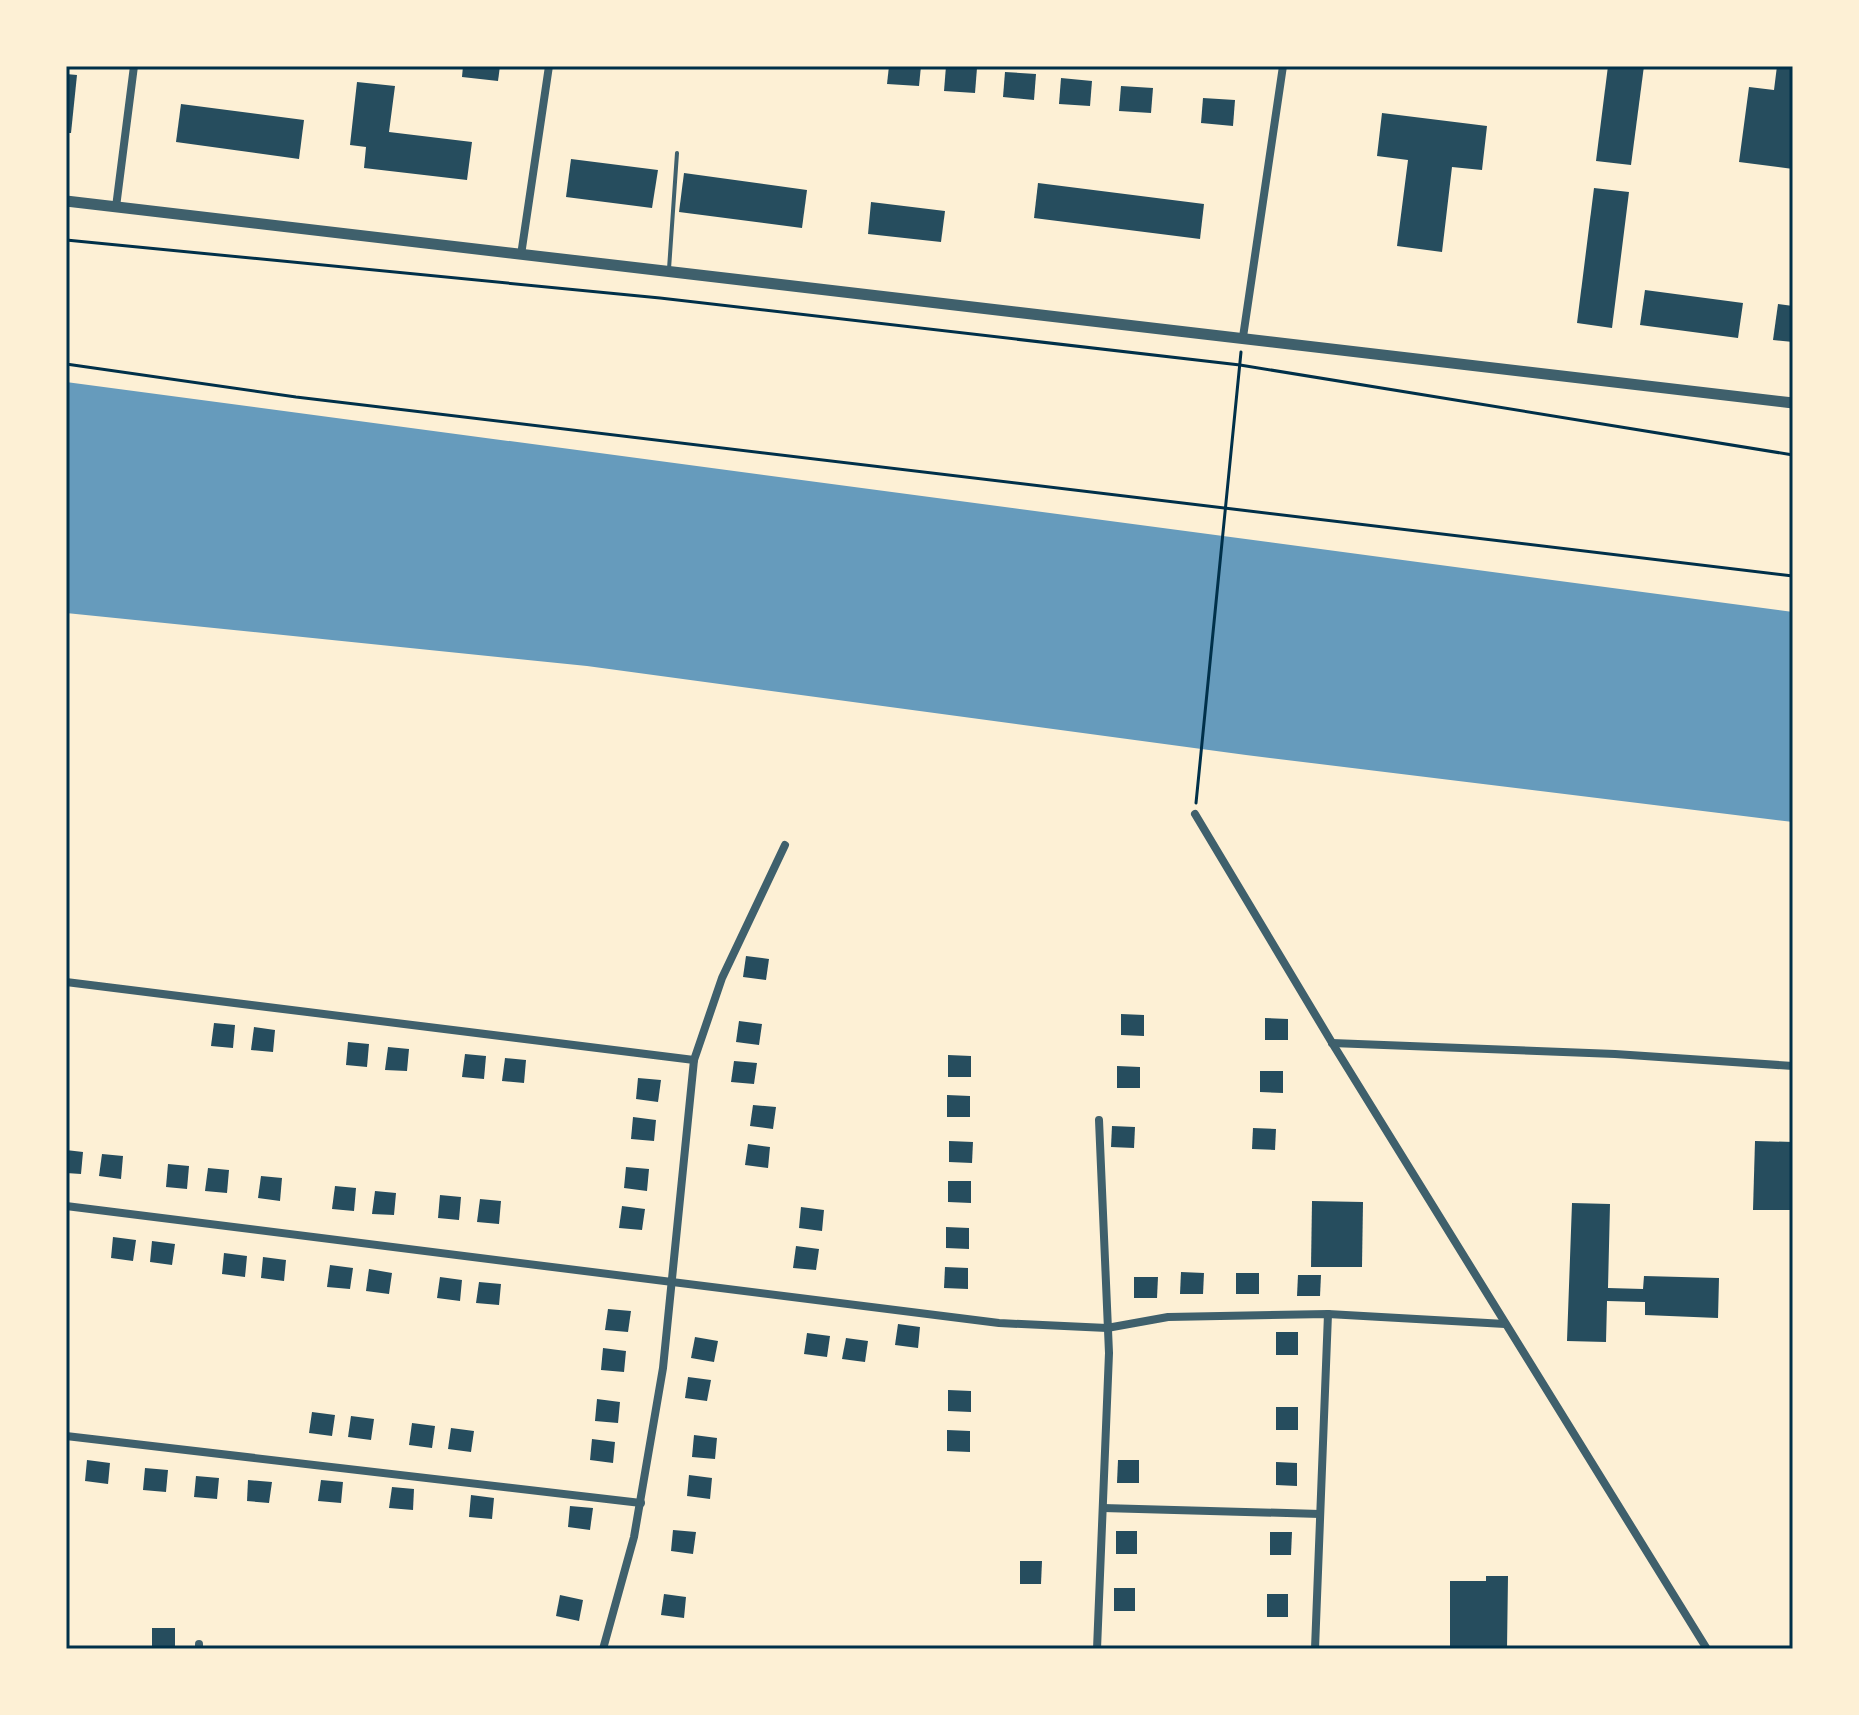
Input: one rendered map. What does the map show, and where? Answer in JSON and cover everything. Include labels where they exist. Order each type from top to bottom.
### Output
[{"type":"street","points":[[116,207],[134,66]]},
{"type":"street","points":[[521,255],[549,66]]},
{"type":"street","points":[[1243,337],[1283,66]]},
{"type":"street","points":[[66,201],[1793,403]]},
{"type":"street","points":[[1195,814],[1332,1043],[1707,1649]]},
{"type":"street","points":[[603,1649],[641,1503],[663,1368],[694,1060],[722,978],[785,845]]},
{"type":"street","points":[[66,982],[694,1060]]},
{"type":"street","points":[[1332,1043],[1615,1054],[1793,1066]]},
{"type":"street","points":[[1097,1649],[1107,1328],[1099,1120]]},
{"type":"street","points":[[66,1206],[624,1275],[672,1285],[999,1323],[1107,1328],[1168,1317],[1328,1314],[1505,1324]]},
{"type":"street","points":[[1315,1649],[1328,1314]]},
{"type":"street","points":[[66,1436],[641,1503]]},
{"type":"street","points":[[1103,1508],[1320,1514]]},
{"type":"lane","points":[[668,272],[677,153]]},
{"type":"path","points":[[66,240],[660,298],[1240,365],[1793,455]]},
{"type":"path","points":[[1195,814],[1243,337]]},
{"type":"path","points":[[66,364],[296,397],[1226,511],[1793,576]]},
{"type":"water","points":[[66,382],[1793,612],[1793,822],[1246,755],[587,666],[66,613]]},
{"type":"building","points":[[463,66],[500,66],[498,81],[462,77]]},
{"type":"building","points":[[889,66],[921,66],[919,86],[887,84]]},
{"type":"building","points":[[946,66],[977,68],[975,93],[944,91]]},
{"type":"building","points":[[1608,66],[1644,66],[1631,165],[1596,161]]},
{"type":"building","points":[[1777,66],[1793,66],[1793,169],[1739,162],[1749,87],[1774,90]]},
{"type":"building","points":[[1005,72],[1036,74],[1034,100],[1003,97]]},
{"type":"building","points":[[66,74],[77,75],[71,133],[66,133]]},
{"type":"building","points":[[1061,78],[1092,81],[1090,106],[1059,104]]},
{"type":"building","points":[[357,82],[395,86],[389,132],[472,142],[467,180],[364,168],[366,147],[350,145]]},
{"type":"building","points":[[1121,86],[1153,88],[1151,113],[1119,111]]},
{"type":"building","points":[[1203,98],[1235,100],[1233,126],[1201,123]]},
{"type":"building","points":[[181,104],[304,120],[299,159],[176,142]]},
{"type":"building","points":[[1382,113],[1487,126],[1482,170],[1452,167],[1442,252],[1397,246],[1408,160],[1377,156]]},
{"type":"building","points":[[571,159],[658,170],[652,208],[566,197]]},
{"type":"building","points":[[684,173],[807,190],[802,228],[679,212]]},
{"type":"building","points":[[1038,183],[1204,204],[1200,239],[1034,218]]},
{"type":"building","points":[[1594,188],[1629,192],[1612,328],[1577,323]]},
{"type":"building","points":[[871,202],[945,211],[941,242],[868,234]]},
{"type":"building","points":[[1645,290],[1743,303],[1738,338],[1640,325]]},
{"type":"building","points":[[1778,304],[1793,306],[1793,342],[1773,340]]},
{"type":"building","points":[[746,956],[769,959],[766,980],[743,977]]},
{"type":"building","points":[[1121,1014],[1144,1015],[1144,1036],[1121,1035]]},
{"type":"building","points":[[1265,1018],[1288,1019],[1288,1040],[1265,1040]]},
{"type":"building","points":[[739,1021],[762,1024],[759,1045],[736,1042]]},
{"type":"building","points":[[214,1023],[235,1025],[233,1048],[211,1046]]},
{"type":"building","points":[[254,1027],[275,1030],[273,1052],[251,1050]]},
{"type":"building","points":[[348,1042],[369,1044],[367,1067],[346,1065]]},
{"type":"building","points":[[388,1047],[409,1049],[407,1071],[385,1070]]},
{"type":"building","points":[[465,1054],[486,1056],[484,1079],[462,1077]]},
{"type":"building","points":[[948,1055],[971,1056],[971,1077],[948,1077]]},
{"type":"building","points":[[505,1058],[526,1060],[524,1083],[502,1081]]},
{"type":"building","points":[[734,1061],[757,1063],[754,1084],[731,1082]]},
{"type":"building","points":[[1117,1066],[1140,1067],[1140,1088],[1117,1088]]},
{"type":"building","points":[[1260,1071],[1283,1071],[1283,1093],[1260,1092]]},
{"type":"building","points":[[638,1078],[661,1080],[658,1102],[636,1099]]},
{"type":"building","points":[[947,1095],[970,1096],[970,1117],[947,1117]]},
{"type":"building","points":[[753,1105],[776,1107],[773,1129],[750,1126]]},
{"type":"building","points":[[633,1117],[656,1120],[654,1141],[631,1139]]},
{"type":"building","points":[[1112,1126],[1135,1127],[1134,1148],[1111,1147]]},
{"type":"building","points":[[1253,1128],[1276,1129],[1275,1150],[1252,1149]]},
{"type":"building","points":[[949,1141],[973,1142],[972,1163],[949,1162]]},
{"type":"building","points":[[1755,1141],[1793,1142],[1793,1210],[1753,1210]]},
{"type":"building","points":[[748,1144],[770,1147],[768,1168],[745,1165]]},
{"type":"building","points":[[66,1150],[83,1152],[81,1174],[66,1173]]},
{"type":"building","points":[[102,1154],[123,1156],[121,1179],[99,1176]]},
{"type":"building","points":[[168,1164],[189,1166],[187,1189],[166,1187]]},
{"type":"building","points":[[626,1167],[649,1169],[647,1191],[624,1188]]},
{"type":"building","points":[[208,1168],[229,1170],[227,1193],[205,1191]]},
{"type":"building","points":[[261,1176],[282,1178],[280,1201],[258,1198]]},
{"type":"building","points":[[948,1181],[971,1181],[971,1203],[948,1202]]},
{"type":"building","points":[[335,1186],[356,1188],[354,1211],[332,1209]]},
{"type":"building","points":[[375,1191],[396,1193],[394,1215],[372,1214]]},
{"type":"building","points":[[440,1195],[461,1197],[459,1220],[438,1218]]},
{"type":"building","points":[[480,1199],[501,1201],[499,1224],[477,1222]]},
{"type":"building","points":[[1312,1201],[1363,1202],[1362,1267],[1311,1267]]},
{"type":"building","points":[[1572,1203],[1610,1204],[1608,1288],[1643,1289],[1644,1276],[1719,1278],[1718,1318],[1645,1315],[1645,1302],[1607,1301],[1606,1342],[1567,1341]]},
{"type":"building","points":[[622,1206],[645,1209],[642,1230],[619,1228]]},
{"type":"building","points":[[801,1207],[824,1210],[822,1231],[799,1228]]},
{"type":"building","points":[[946,1227],[969,1228],[969,1249],[946,1248]]},
{"type":"building","points":[[113,1237],[136,1240],[133,1261],[111,1258]]},
{"type":"building","points":[[152,1241],[175,1244],[172,1265],[150,1262]]},
{"type":"building","points":[[796,1246],[819,1249],[816,1270],[793,1268]]},
{"type":"building","points":[[224,1253],[247,1256],[245,1277],[222,1274]]},
{"type":"building","points":[[263,1257],[286,1260],[284,1281],[261,1278]]},
{"type":"building","points":[[330,1265],[353,1268],[350,1289],[327,1287]]},
{"type":"building","points":[[945,1267],[968,1268],[968,1289],[944,1288]]},
{"type":"building","points":[[369,1269],[392,1273],[389,1294],[366,1291]]},
{"type":"building","points":[[1181,1272],[1204,1273],[1203,1294],[1180,1294]]},
{"type":"building","points":[[1236,1273],[1259,1273],[1259,1294],[1236,1294]]},
{"type":"building","points":[[1298,1275],[1321,1275],[1320,1296],[1297,1296]]},
{"type":"building","points":[[440,1277],[462,1280],[460,1301],[437,1298]]},
{"type":"building","points":[[1134,1277],[1158,1277],[1157,1298],[1134,1298]]},
{"type":"building","points":[[479,1282],[501,1284],[499,1305],[476,1303]]},
{"type":"building","points":[[608,1309],[631,1311],[628,1332],[605,1330]]},
{"type":"building","points":[[898,1324],[920,1327],[918,1348],[895,1345]]},
{"type":"building","points":[[1276,1332],[1298,1332],[1298,1355],[1276,1355]]},
{"type":"building","points":[[807,1333],[830,1336],[827,1357],[804,1354]]},
{"type":"building","points":[[695,1337],[718,1341],[714,1362],[691,1358]]},
{"type":"building","points":[[846,1338],[868,1341],[865,1362],[842,1359]]},
{"type":"building","points":[[603,1348],[626,1351],[624,1372],[601,1370]]},
{"type":"building","points":[[688,1377],[711,1380],[707,1401],[685,1398]]},
{"type":"building","points":[[948,1390],[971,1391],[971,1412],[948,1411]]},
{"type":"building","points":[[597,1399],[620,1402],[618,1423],[595,1421]]},
{"type":"building","points":[[1276,1407],[1298,1407],[1298,1430],[1276,1430]]},
{"type":"building","points":[[312,1412],[335,1415],[332,1436],[309,1433]]},
{"type":"building","points":[[351,1416],[374,1419],[371,1440],[348,1437]]},
{"type":"building","points":[[412,1423],[435,1426],[432,1448],[409,1445]]},
{"type":"building","points":[[451,1428],[474,1431],[471,1452],[448,1449]]},
{"type":"building","points":[[947,1430],[970,1431],[970,1452],[947,1451]]},
{"type":"building","points":[[694,1435],[717,1438],[715,1459],[692,1457]]},
{"type":"building","points":[[592,1439],[615,1442],[613,1463],[590,1460]]},
{"type":"building","points":[[87,1460],[110,1463],[108,1484],[85,1481]]},
{"type":"building","points":[[1118,1460],[1139,1460],[1139,1483],[1117,1483]]},
{"type":"building","points":[[1276,1462],[1297,1463],[1297,1486],[1276,1485]]},
{"type":"building","points":[[145,1468],[168,1470],[166,1492],[143,1490]]},
{"type":"building","points":[[689,1475],[712,1478],[710,1499],[687,1496]]},
{"type":"building","points":[[196,1476],[219,1478],[217,1499],[194,1497]]},
{"type":"building","points":[[248,1480],[272,1482],[269,1503],[247,1501]]},
{"type":"building","points":[[321,1480],[343,1482],[341,1503],[318,1501]]},
{"type":"building","points":[[392,1487],[414,1489],[413,1510],[389,1508]]},
{"type":"building","points":[[471,1495],[494,1498],[492,1519],[469,1517]]},
{"type":"building","points":[[570,1506],[593,1508],[590,1530],[568,1527]]},
{"type":"building","points":[[673,1530],[696,1532],[693,1554],[671,1551]]},
{"type":"building","points":[[1116,1531],[1137,1531],[1137,1554],[1116,1554]]},
{"type":"building","points":[[1270,1532],[1292,1532],[1291,1555],[1270,1555]]},
{"type":"building","points":[[1020,1561],[1042,1561],[1041,1584],[1020,1584]]},
{"type":"building","points":[[1486,1576],[1508,1576],[1507,1649],[1450,1649],[1450,1581],[1486,1581]]},
{"type":"building","points":[[1114,1588],[1135,1588],[1135,1611],[1114,1611]]},
{"type":"building","points":[[664,1594],[686,1597],[684,1618],[661,1615]]},
{"type":"building","points":[[1267,1594],[1288,1594],[1288,1617],[1267,1617]]},
{"type":"building","points":[[560,1595],[583,1600],[579,1621],[556,1616]]},
{"type":"building","points":[[152,1628],[175,1628],[175,1649],[152,1649]]}]
